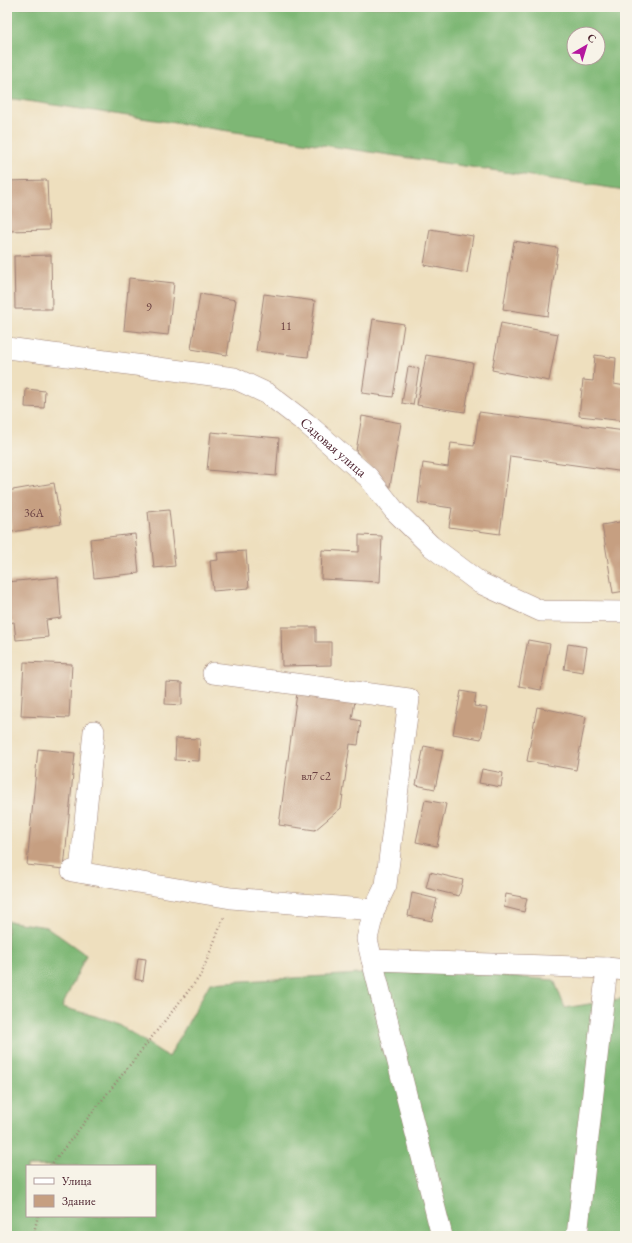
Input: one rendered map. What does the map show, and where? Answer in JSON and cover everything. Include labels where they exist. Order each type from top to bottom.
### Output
[{"type":"street","name":"Садовая улица","points":[[7,348],[234,378],[268,394],[306,422],[368,477],[394,510],[431,546],[480,583],[541,611],[625,612]]},
{"type":"street","points":[[213,673],[410,699],[386,885],[374,910],[367,939],[442,1236]]},
{"type":"street","points":[[94,731],[76,871],[232,898],[374,910]]},
{"type":"street","points":[[372,960],[616,969],[577,1236]]},
{"type":"path","points":[[51,1165],[201,974],[232,898]]},
{"type":"path","points":[[33,1236],[38,1217]]},
{"type":"green space","points":[[7,7],[625,7],[625,190],[7,98]]},
{"type":"green space","points":[[7,921],[47,927],[86,955],[62,1007],[113,1021],[169,1057],[210,983],[359,974],[445,971],[554,980],[565,1008],[625,998],[625,1236],[7,1236]]},
{"type":"building","points":[[47,180],[49,230],[7,231],[7,181]]},
{"type":"building","points":[[430,229],[473,236],[467,273],[424,265]]},
{"type":"building","points":[[514,241],[558,248],[548,316],[503,309]]},
{"type":"building","points":[[51,255],[52,309],[15,309],[14,256]]},
{"type":"building","points":[[129,278],[174,283],[168,335],[124,330]]},
{"type":"building","points":[[200,294],[236,300],[227,355],[191,349]]},
{"type":"building","points":[[264,294],[315,301],[308,357],[256,351]]},
{"type":"building","points":[[373,319],[404,324],[393,397],[362,393]]},
{"type":"building","points":[[501,323],[558,334],[549,381],[492,370]]},
{"type":"building","points":[[426,355],[473,363],[465,412],[417,405]]},
{"type":"building","points":[[595,355],[616,358],[614,384],[625,386],[625,421],[579,416],[583,380],[593,381]]},
{"type":"building","points":[[408,367],[419,369],[413,405],[402,403]]},
{"type":"building","points":[[26,389],[45,391],[44,408],[25,407]]},
{"type":"building","points":[[479,412],[625,431],[625,472],[510,456],[500,534],[449,527],[452,508],[418,503],[423,463],[448,467],[451,443],[474,446]]},
{"type":"building","points":[[362,416],[401,423],[389,492],[356,451]]},
{"type":"building","points":[[211,432],[279,438],[276,476],[207,470]]},
{"type":"building","points":[[54,483],[61,524],[12,532],[7,502],[7,491]]},
{"type":"building","points":[[169,510],[175,566],[154,568],[148,512]]},
{"type":"building","points":[[625,521],[625,591],[613,593],[602,525]]},
{"type":"building","points":[[135,534],[139,573],[94,578],[90,539]]},
{"type":"building","points":[[359,535],[382,536],[380,582],[321,579],[322,550],[359,552]]},
{"type":"building","points":[[246,551],[249,588],[213,591],[210,561],[218,560],[217,553]]},
{"type":"building","points":[[58,577],[61,618],[46,620],[48,637],[16,640],[14,622],[7,623],[7,582]]},
{"type":"building","points":[[281,627],[316,627],[316,642],[331,642],[331,665],[282,666]]},
{"type":"building","points":[[528,640],[550,644],[541,690],[519,686]]},
{"type":"building","points":[[568,644],[587,647],[583,672],[564,669]]},
{"type":"building","points":[[24,662],[72,664],[69,718],[21,716]]},
{"type":"building","points":[[166,682],[182,683],[182,705],[165,704]]},
{"type":"building","points":[[461,691],[476,694],[474,706],[487,708],[481,739],[453,734]]},
{"type":"building","points":[[297,693],[355,701],[352,719],[361,721],[358,745],[350,744],[341,808],[315,830],[279,825]]},
{"type":"building","points":[[537,707],[586,717],[576,770],[527,761]]},
{"type":"building","points":[[176,738],[200,739],[199,761],[175,760]]},
{"type":"building","points":[[424,746],[443,750],[435,789],[416,785]]},
{"type":"building","points":[[38,749],[75,753],[64,869],[27,865]]},
{"type":"building","points":[[482,769],[503,773],[501,787],[479,783]]},
{"type":"building","points":[[425,800],[446,804],[437,846],[416,842]]},
{"type":"building","points":[[430,872],[463,880],[459,896],[426,888]]},
{"type":"building","points":[[412,893],[437,899],[432,921],[408,916]]},
{"type":"building","points":[[506,894],[527,898],[524,912],[504,907]]},
{"type":"building","points":[[138,958],[146,959],[143,981],[135,979]]}]
